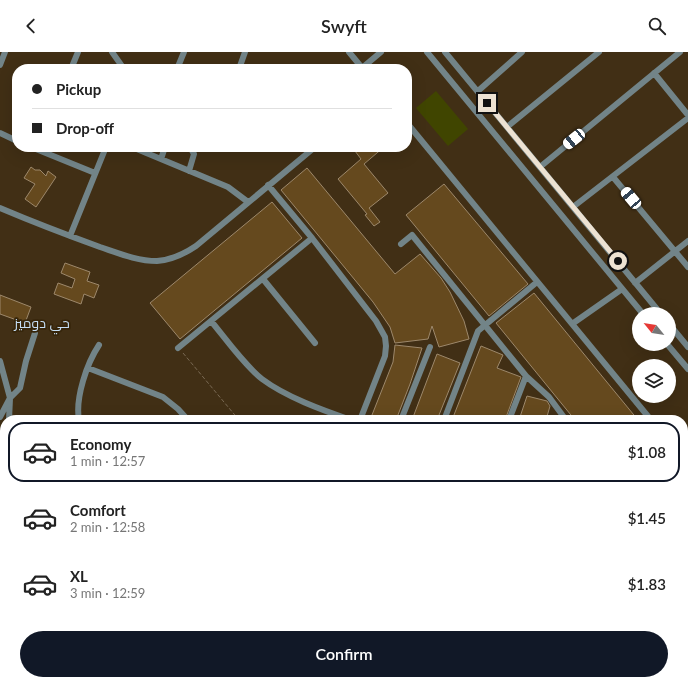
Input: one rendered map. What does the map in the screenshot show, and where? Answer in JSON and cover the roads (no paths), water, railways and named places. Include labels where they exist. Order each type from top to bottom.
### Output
[{"type":"street","points":[[0,65],[5,52]]},
{"type":"street","points":[[73,64],[78,52]]},
{"type":"street","points":[[112,52],[118,55]]},
{"type":"street","points":[[180,64],[184,52]]},
{"type":"street","points":[[240,64],[245,52]]},
{"type":"street","points":[[349,52],[358,64]]},
{"type":"street","points":[[368,64],[381,52]]},
{"type":"street","points":[[427,52],[637,307]]},
{"type":"street","points":[[478,91],[522,52]]},
{"type":"street","points":[[507,127],[599,52]]},
{"type":"street","points":[[540,167],[680,52]]},
{"type":"street","points":[[448,53],[655,307]]},
{"type":"street","points":[[654,74],[688,114]]},
{"type":"street","points":[[573,207],[688,118]]},
{"type":"street","points":[[412,129],[647,415]]},
{"type":"street","points":[[0,133],[12,139]]},
{"type":"street","points":[[45,152],[95,173]]},
{"type":"street","points":[[70,236],[104,152]]},
{"type":"street","points":[[144,152],[228,187],[248,202]]},
{"type":"street","points":[[161,159],[163,152]]},
{"type":"street","points":[[189,171],[194,154],[193,152]]},
{"type":"street","points":[[0,208],[70,236],[135,258],[150,261],[169,259],[184,254],[196,246],[307,152]]},
{"type":"street","points":[[613,176],[688,267]]},
{"type":"street","points":[[268,185],[312,238],[376,321],[385,337],[385,356],[362,415]]},
{"type":"street","points":[[572,228],[583,219]]},
{"type":"street","points":[[401,244],[412,235],[526,376],[548,398],[562,415]]},
{"type":"street","points":[[178,348],[312,238]]},
{"type":"street","points":[[635,283],[688,241]]},
{"type":"street","points":[[263,279],[316,343]]},
{"type":"street","points":[[446,415],[478,331],[537,282]]},
{"type":"street","points":[[572,324],[622,289]]},
{"type":"street","points":[[211,321],[261,378],[294,398],[337,415]]},
{"type":"street","points":[[676,332],[688,347]]},
{"type":"street","points":[[2,409],[20,388],[26,361],[35,333]]},
{"type":"street","points":[[78,415],[79,396],[98,344]]},
{"type":"street","points":[[403,415],[430,346]]},
{"type":"street","points":[[673,351],[688,369]]},
{"type":"street","points":[[0,361],[10,398],[9,415]]},
{"type":"street","points":[[88,368],[163,397],[183,415]]},
{"type":"street","points":[[511,415],[526,376]]},
{"type":"district","name":"حي دوميز","points":[[42,323]]}]
